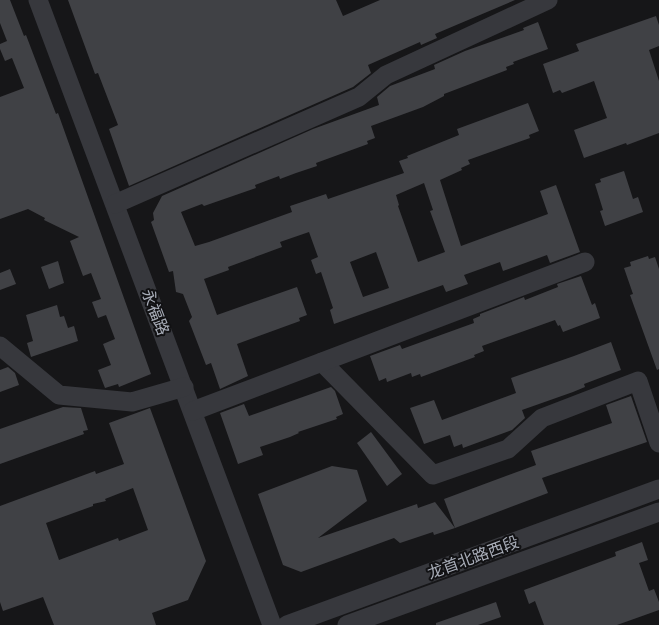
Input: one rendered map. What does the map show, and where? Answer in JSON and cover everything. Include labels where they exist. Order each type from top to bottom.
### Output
[{"type":"street","name":"永福路","points":[[38,0],[272,625]]},
{"type":"street","points":[[115,204],[359,98],[386,75],[548,0]]},
{"type":"street","points":[[193,411],[585,262]]},
{"type":"street","points":[[0,346],[59,395],[132,402],[184,388]]},
{"type":"street","points":[[322,362],[433,475],[508,448],[542,418],[638,381],[659,443]]},
{"type":"street","name":"龙首北路西段","points":[[287,625],[659,489]]},
{"type":"street","name":"龙首北路西段","points":[[348,625],[659,512]]},
{"type":"building","points":[[0,0],[10,0],[24,36],[26,35],[56,114],[58,113],[151,374],[119,387],[118,384],[105,388],[98,370],[111,365],[103,344],[115,339],[106,315],[98,318],[92,302],[101,299],[91,273],[83,276],[70,241],[79,237],[44,220],[45,218],[28,209],[0,219],[0,97],[24,88],[12,58],[5,61],[0,49],[0,44],[7,41],[0,23]]},
{"type":"building","points":[[68,0],[336,0],[343,16],[380,0],[515,0],[435,34],[437,38],[421,45],[420,42],[368,65],[371,73],[353,87],[129,186],[109,129],[118,125],[98,73],[95,74]]},
{"type":"building","points":[[656,16],[659,25],[659,46],[649,50],[659,81],[659,133],[584,158],[574,130],[607,118],[594,81],[562,93],[560,90],[553,93],[543,64],[579,51],[576,44]]},
{"type":"building","points":[[538,22],[548,49],[513,62],[514,64],[506,67],[507,70],[444,94],[444,96],[423,107],[371,126],[375,138],[367,141],[368,144],[316,163],[317,166],[280,179],[279,176],[255,185],[256,188],[181,212],[195,246],[209,242],[292,212],[290,206],[326,194],[328,199],[404,173],[399,161],[408,158],[407,156],[459,135],[457,129],[528,103],[539,131],[529,135],[530,138],[468,160],[470,164],[461,168],[462,170],[440,180],[461,246],[548,214],[540,191],[556,185],[580,252],[550,263],[547,255],[503,271],[500,262],[464,275],[468,284],[446,292],[443,285],[334,324],[330,310],[333,308],[321,272],[316,274],[311,260],[318,257],[309,232],[280,242],[282,247],[228,267],[229,270],[204,279],[217,315],[297,287],[307,315],[299,318],[300,321],[237,344],[248,376],[220,389],[211,363],[206,365],[189,321],[192,317],[183,294],[176,292],[173,271],[169,272],[151,222],[154,220],[153,213],[162,196],[313,129],[379,105],[377,97],[390,86],[435,69],[434,65],[465,51],[524,30],[523,28]],"holes":[[[424,183],[433,210],[430,211],[445,252],[418,262],[398,206],[396,195]],[[376,252],[389,288],[363,297],[350,262]]]},
{"type":"building","points":[[624,171],[633,199],[638,197],[643,212],[605,226],[600,211],[603,210],[595,184],[601,182],[600,179]]},
{"type":"building","points":[[648,256],[649,259],[655,257],[659,269],[659,369],[657,370],[630,295],[633,294],[624,268],[631,266],[630,262]]},
{"type":"building","points":[[58,261],[64,283],[49,289],[41,267]]},
{"type":"building","points":[[10,269],[16,284],[0,290],[0,273]]},
{"type":"building","points":[[581,276],[592,305],[595,303],[600,318],[563,332],[555,320],[482,346],[484,351],[474,355],[475,357],[421,377],[420,374],[412,377],[411,373],[387,382],[386,378],[379,381],[370,356],[400,345],[402,349],[474,323],[473,319],[480,316],[480,314],[524,297],[525,300],[558,287],[557,284]]},
{"type":"building","points":[[57,305],[60,317],[64,316],[68,328],[74,326],[78,341],[31,357],[27,343],[33,341],[26,315]]},
{"type":"building","points":[[611,342],[621,370],[584,384],[585,387],[573,392],[522,410],[525,418],[512,430],[463,448],[462,444],[454,447],[450,435],[424,444],[410,408],[434,400],[442,420],[516,393],[511,378]]},
{"type":"building","points":[[8,367],[15,373],[19,385],[0,392],[0,370]]},
{"type":"building","points":[[331,387],[335,391],[343,414],[336,417],[337,419],[260,447],[263,455],[238,464],[220,413],[244,404],[249,416]]},
{"type":"building","points":[[631,396],[647,442],[542,478],[548,493],[455,528],[444,499],[536,465],[531,451],[612,423],[606,405]]},
{"type":"building","points":[[63,407],[81,408],[88,430],[83,431],[84,434],[0,464],[0,429]]},
{"type":"building","points":[[150,408],[206,561],[188,600],[152,613],[156,625],[54,625],[43,597],[3,611],[0,602],[0,506],[95,471],[96,474],[124,464],[109,423]],"holes":[[[133,488],[148,530],[119,541],[118,538],[59,560],[46,523],[93,506],[93,504],[106,501],[105,499]]]},
{"type":"building","points":[[371,432],[402,474],[387,486],[357,443]]},
{"type":"building","points":[[332,466],[357,470],[367,501],[318,538],[417,504],[418,508],[435,502],[455,528],[434,535],[433,532],[400,543],[394,538],[301,572],[283,565],[258,494]]},
{"type":"building","points":[[642,542],[648,560],[639,563],[649,591],[654,589],[659,602],[659,610],[617,625],[544,625],[535,601],[529,604],[524,590],[616,556],[615,552]]},
{"type":"building","points":[[496,602],[501,617],[478,625],[436,625],[436,623]]}]
